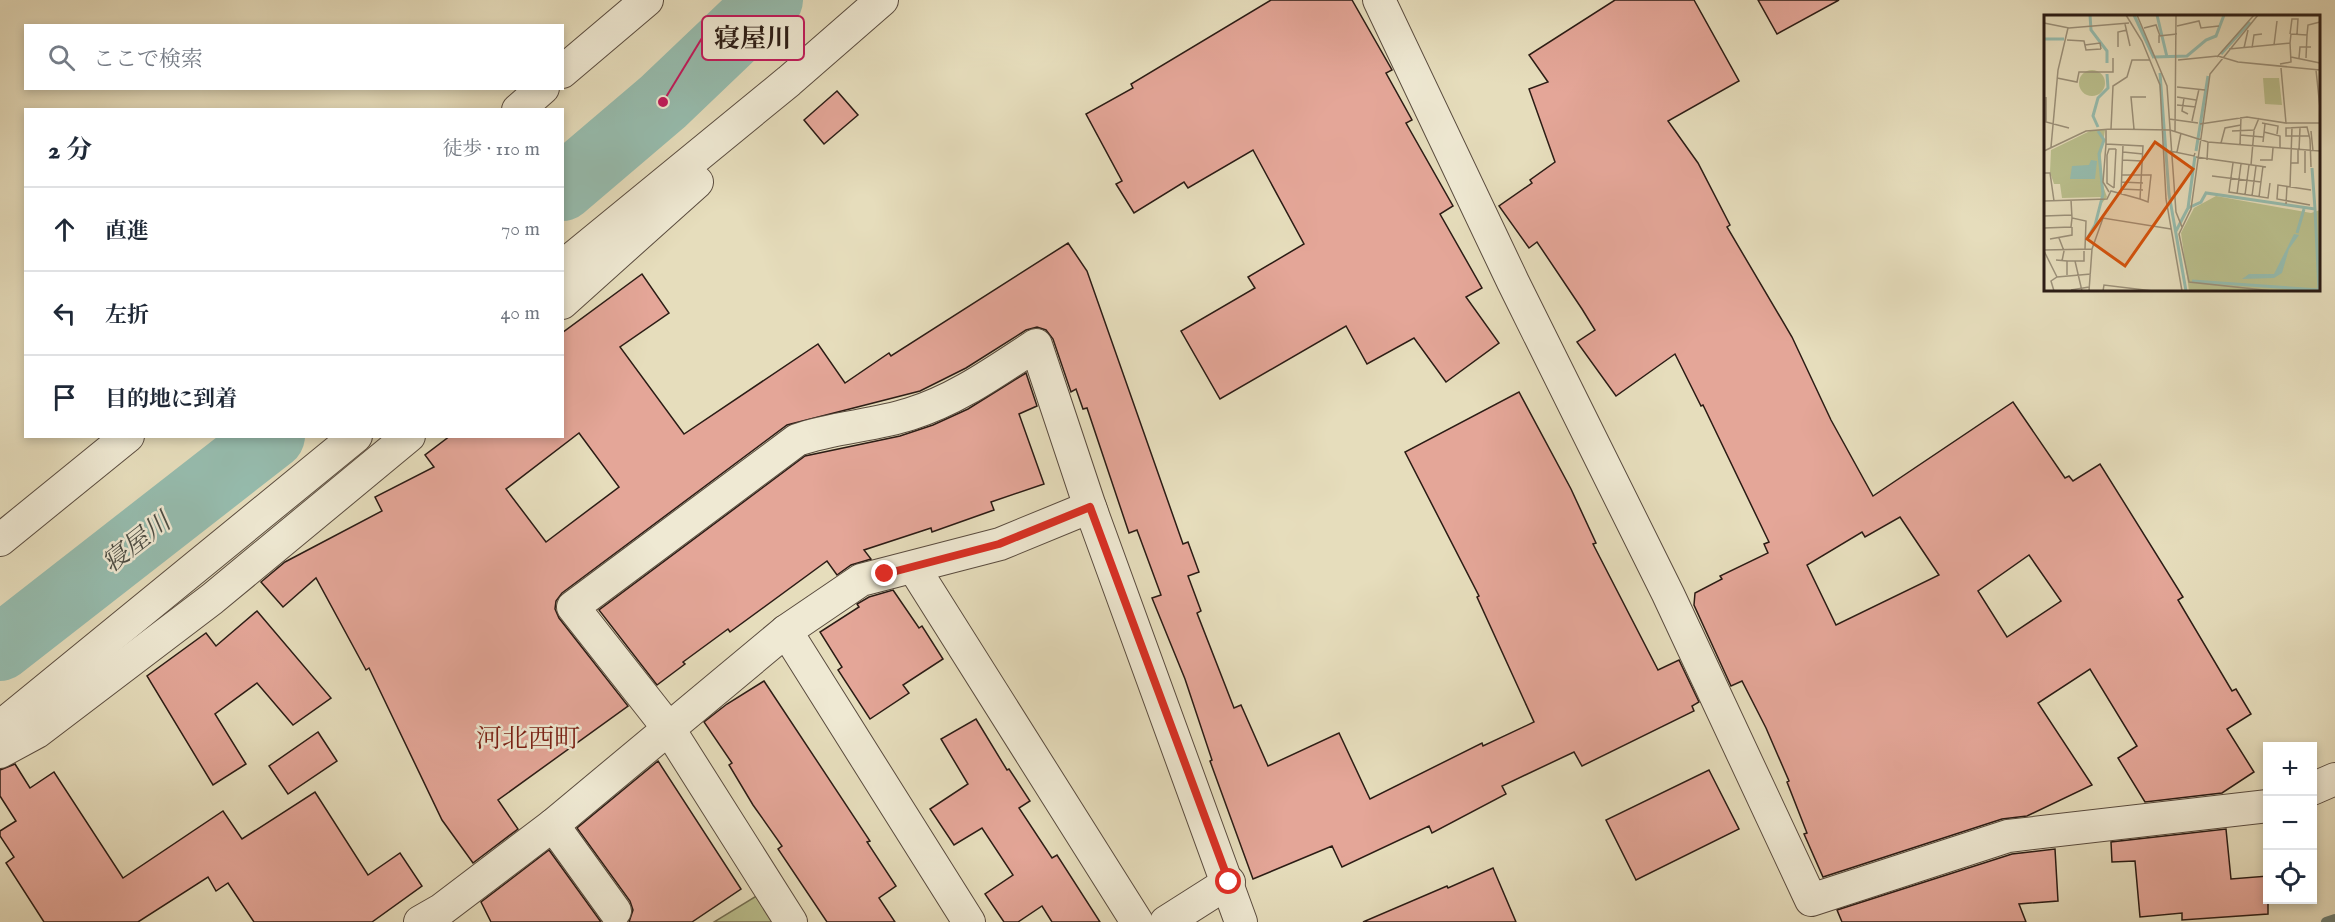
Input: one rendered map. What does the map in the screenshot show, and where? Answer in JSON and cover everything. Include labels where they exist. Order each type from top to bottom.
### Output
[{"type":"street","points":[[564,70],[647,0]]},
{"type":"street","points":[[564,265],[882,0]]},
{"type":"street","points":[[1379,0],[1513,282],[1668,594],[1811,900],[2008,837],[2263,807]]},
{"type":"street","points":[[520,108],[541,90]]},
{"type":"street","points":[[564,301],[697,182],[741,120]]},
{"type":"street","points":[[791,922],[669,729],[573,607],[797,440],[821,432],[909,415],[934,406],[976,384],[1036,345],[1092,513]]},
{"type":"street","points":[[0,540],[126,438]]},
{"type":"street","points":[[0,727],[354,438]]},
{"type":"street","points":[[0,752],[37,732],[212,599],[407,438]]},
{"type":"street","points":[[436,918],[554,825],[786,631],[861,580],[999,544],[1090,507],[1229,882],[1241,922]]},
{"type":"street","points":[[914,567],[1137,922]]},
{"type":"street","points":[[786,631],[969,922]]},
{"type":"street","points":[[2317,787],[2335,779]]},
{"type":"street","points":[[554,825],[615,911]]},
{"type":"street","points":[[1166,922],[1229,882]]},
{"type":"green space","points":[[758,895],[775,922],[714,922]]},
{"type":"building","points":[[1271,0],[1352,0],[1392,70],[1386,73],[1412,120],[1406,123],[1453,206],[1440,214],[1482,288],[1466,297],[1499,343],[1446,382],[1414,338],[1367,364],[1346,326],[1220,399],[1181,331],[1255,288],[1248,277],[1304,244],[1253,150],[1188,188],[1184,182],[1134,213],[1116,184],[1122,181],[1086,114],[1133,88],[1131,84]]},
{"type":"building","points":[[1615,0],[1694,0],[1739,81],[1668,121],[1698,163],[1730,225],[1727,227],[1792,337],[1831,420],[1873,496],[2013,402],[2065,478],[2069,476],[2073,481],[2100,464],[2183,597],[2178,600],[2232,691],[2236,689],[2251,714],[2227,729],[2254,772],[2222,793],[2145,802],[2118,758],[2137,746],[2090,669],[2038,703],[2092,785],[2027,816],[2002,819],[1823,877],[1804,834],[1807,833],[1787,782],[1789,781],[1766,728],[1742,681],[1731,686],[1694,605],[1695,593],[1722,579],[1720,576],[1768,553],[1764,544],[1769,542],[1703,405],[1701,406],[1675,354],[1616,396],[1577,342],[1595,330],[1537,242],[1529,248],[1499,206],[1532,183],[1530,180],[1555,162],[1529,89],[1548,82],[1529,55]],"holes":[[[1900,517],[1939,575],[1836,625],[1807,565],[1862,532],[1865,537]],[[2029,555],[2061,601],[2007,637],[1978,591]]]},
{"type":"building","points":[[1758,0],[1839,0],[1777,34]]},
{"type":"building","points":[[837,91],[858,115],[824,144],[804,120]]},
{"type":"building","points":[[1068,243],[1087,271],[1183,544],[1188,542],[1199,572],[1188,576],[1201,611],[1197,613],[1234,708],[1241,705],[1268,766],[1339,733],[1370,799],[1482,743],[1483,746],[1534,722],[1477,597],[1479,596],[1405,452],[1519,392],[1571,489],[1596,543],[1593,544],[1658,670],[1679,660],[1699,702],[1692,706],[1694,711],[1582,766],[1574,752],[1502,786],[1506,794],[1432,833],[1429,826],[1342,867],[1332,846],[1253,879],[1210,761],[1212,760],[1185,679],[1152,598],[1161,595],[1137,530],[1129,533],[1087,408],[1083,409],[1076,389],[1071,392],[1053,339],[1046,330],[1037,327],[1026,330],[966,368],[920,391],[787,425],[562,593],[556,601],[555,609],[559,618],[628,706],[498,800],[518,829],[473,863],[442,820],[369,668],[366,670],[316,578],[283,607],[261,582],[285,562],[382,511],[375,497],[434,467],[425,455],[447,438],[564,438],[564,332],[642,274],[669,313],[620,347],[684,434],[818,344],[845,383],[889,353],[891,356]],"holes":[[[579,433],[619,487],[546,542],[506,489]]]},
{"type":"building","points":[[1026,373],[1037,406],[1019,414],[1044,484],[991,502],[994,510],[932,532],[931,528],[864,550],[871,559],[851,565],[837,575],[827,561],[730,632],[728,629],[683,662],[685,664],[657,685],[599,610],[805,456],[900,436],[933,425],[968,409]]},
{"type":"building","points":[[893,590],[919,628],[922,626],[943,659],[903,685],[909,693],[870,719],[838,670],[842,667],[820,632],[859,607],[857,604],[869,597]]},
{"type":"building","points":[[257,611],[331,698],[293,725],[257,683],[215,714],[246,764],[213,785],[147,676],[206,633],[216,646]]},
{"type":"building","points":[[764,681],[870,841],[867,842],[896,886],[879,898],[895,922],[827,922],[778,849],[782,846],[753,805],[729,765],[732,763],[704,722],[727,704]]},
{"type":"building","points":[[976,719],[1007,770],[1009,769],[1030,801],[1019,808],[1052,858],[1057,855],[1100,922],[1052,922],[1042,906],[1018,922],[1004,922],[985,894],[1013,875],[982,828],[954,845],[930,809],[968,784],[941,739]]},
{"type":"building","points":[[318,732],[337,761],[288,794],[269,766]]},
{"type":"building","points":[[658,761],[741,889],[692,922],[629,922],[633,910],[630,901],[577,828]]},
{"type":"building","points":[[15,764],[30,788],[54,772],[123,878],[223,811],[242,839],[315,792],[368,875],[400,853],[422,886],[372,922],[254,922],[228,883],[216,891],[208,877],[138,922],[44,922],[6,863],[14,857],[0,836],[0,831],[16,821],[0,796],[0,770]]},
{"type":"building","points":[[1709,770],[1739,829],[1636,880],[1606,820]]},
{"type":"building","points":[[2226,829],[2231,879],[2263,876],[2263,904],[2268,904],[2268,914],[2182,920],[2182,913],[2140,917],[2135,861],[2112,862],[2111,842]]},
{"type":"building","points":[[2055,849],[2058,901],[2019,904],[2026,922],[1842,922],[1837,910],[2012,854]]},
{"type":"building","points":[[549,850],[601,922],[491,922],[481,902]]},
{"type":"building","points":[[1493,868],[1516,922],[1363,922],[1447,886],[1448,888]]},
{"type":"waterway","name":"寝屋川","points":[[564,186],[663,102],[770,0]]},
{"type":"waterway","name":"寝屋川","points":[[0,648],[269,438]]},
{"type":"waterway","points":[[2326,922],[2335,919]]},
{"type":"place","name":"寝屋川","points":[[663,102]]},
{"type":"district","name":"河北西町","points":[[528,738]]},
{"type":"route","points":[[885,574],[999,544],[1090,507],[1229,882]]}]
